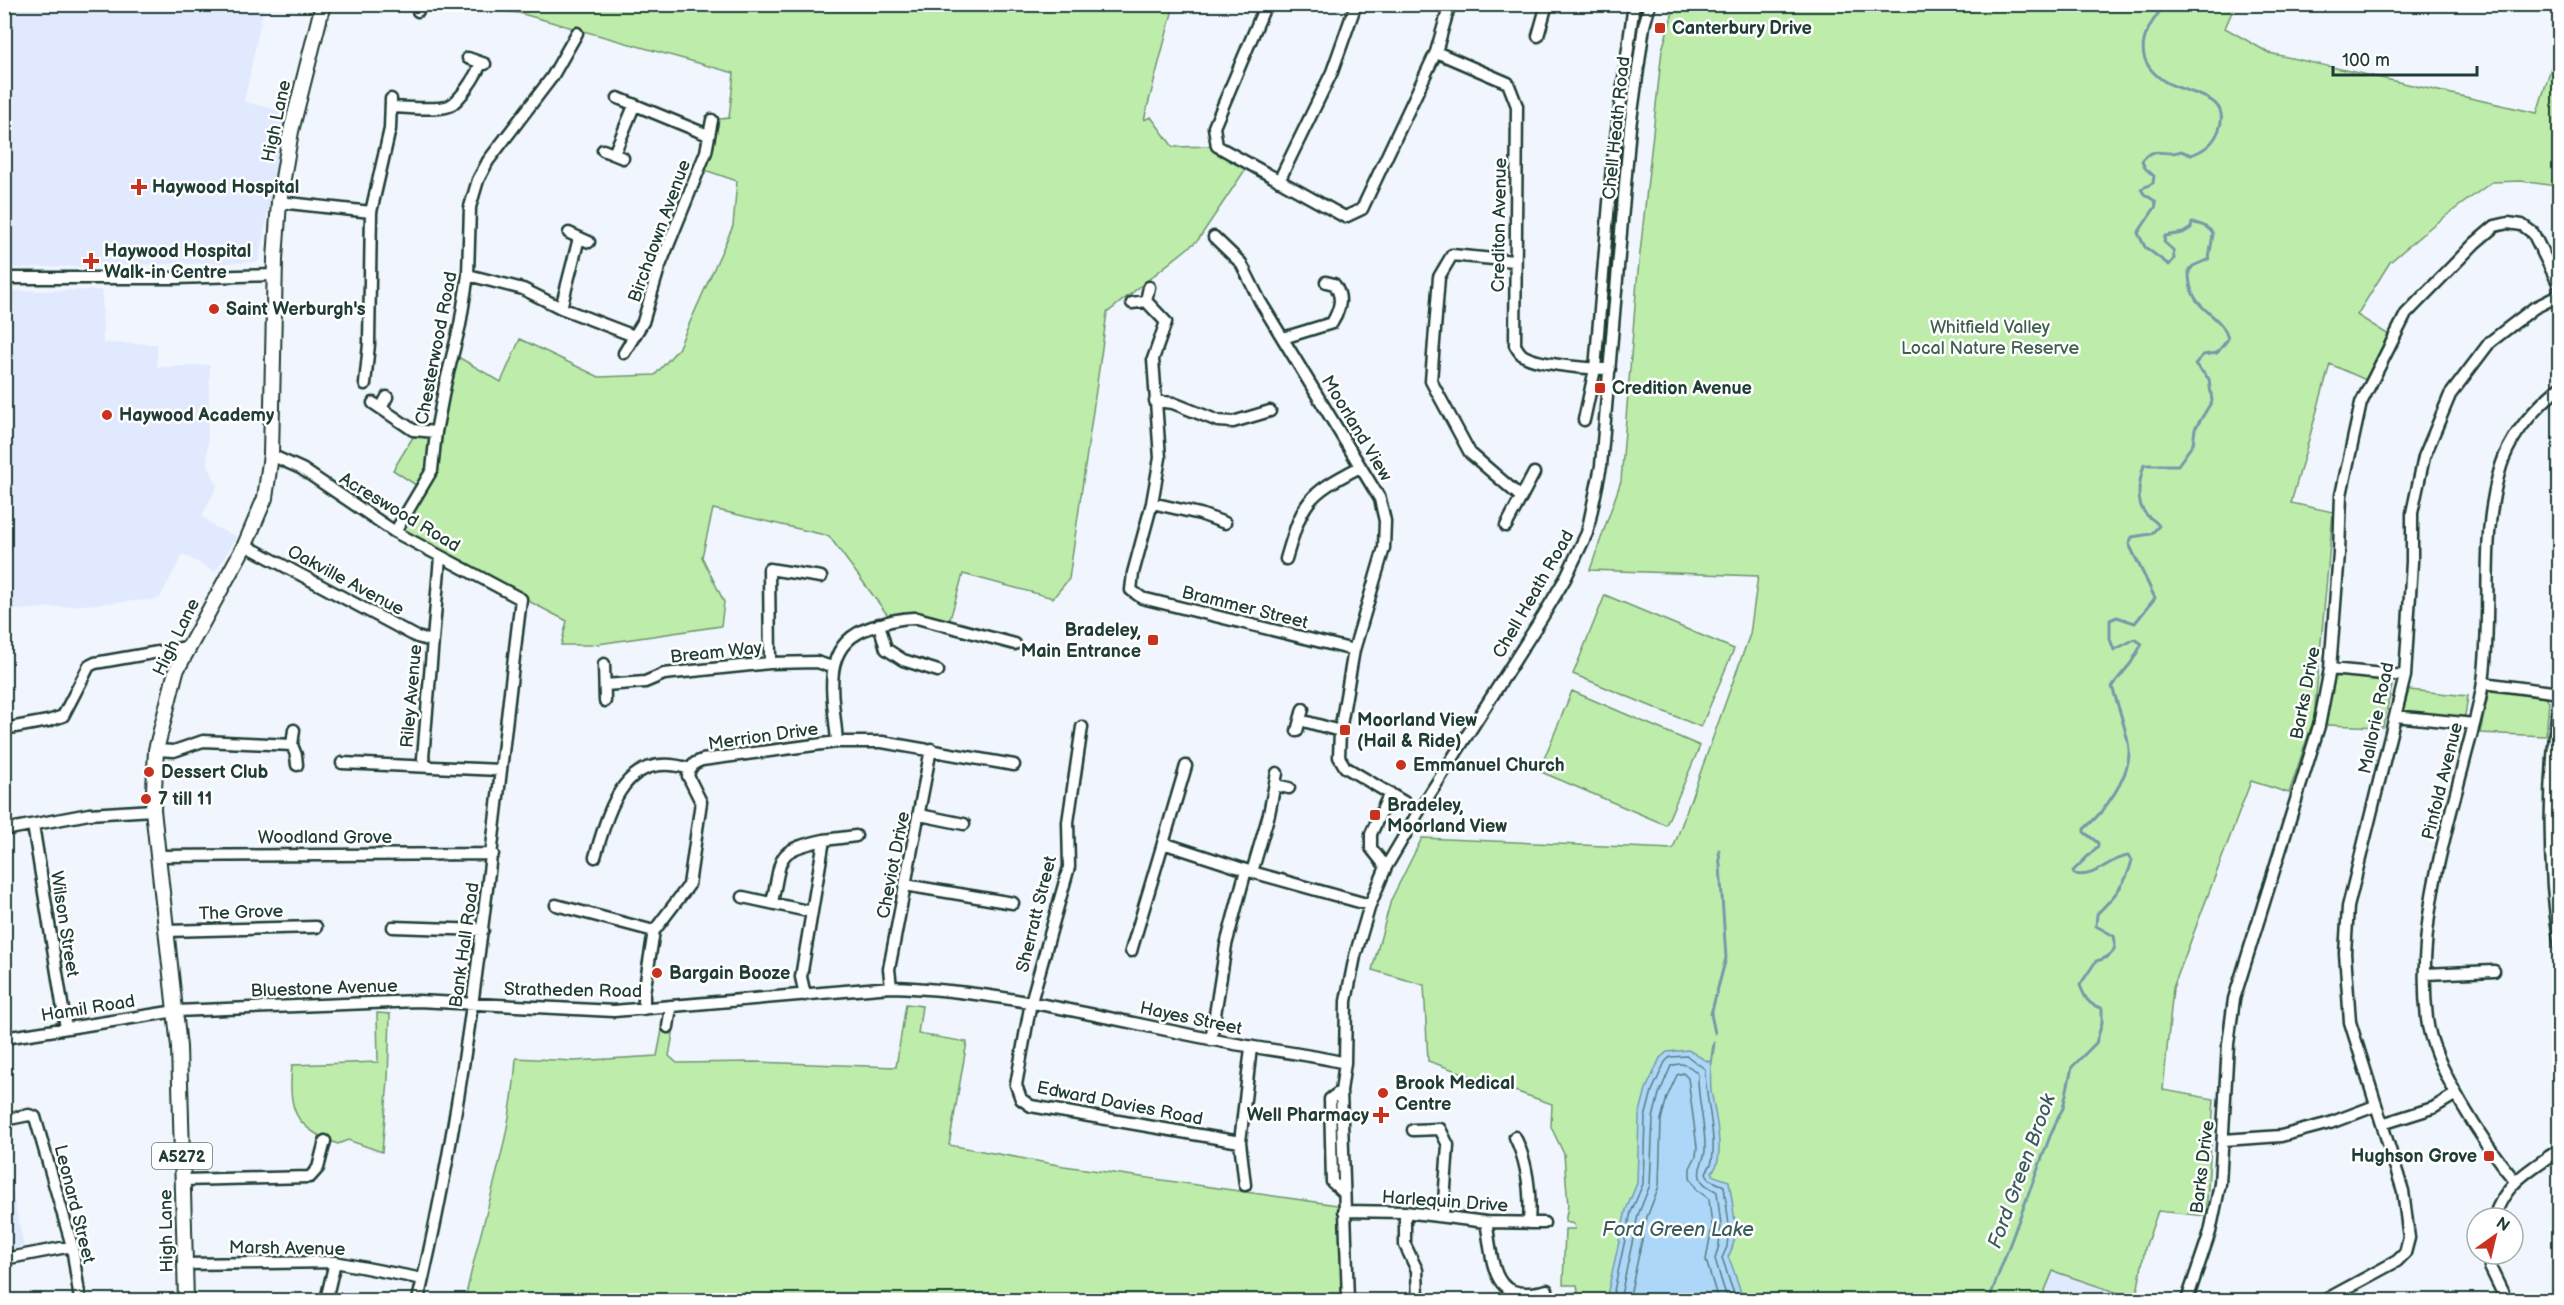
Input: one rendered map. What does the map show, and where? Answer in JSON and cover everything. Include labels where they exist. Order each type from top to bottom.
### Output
[{"type":"main road","name":"High Lane","points":[[186,1300],[176,1011],[153,810],[156,750],[176,671],[187,647],[245,545],[265,498],[271,455],[279,202],[291,131],[323,4]]},
{"type":"street","points":[[1266,4],[1214,127],[1217,146],[1345,217],[1362,209],[1436,52],[1450,4]]},
{"type":"street","points":[[1279,181],[1332,72],[1356,4]]},
{"type":"street","points":[[1538,36],[1547,4]]},
{"type":"street","name":"Chell Heath Road","points":[[1584,420],[1595,369],[1612,167],[1634,4]]},
{"type":"street","name":"Chell Heath Road","points":[[1348,1300],[1341,1091],[1346,1000],[1355,956],[1370,905],[1386,867],[1543,616],[1565,579],[1587,533],[1601,466],[1630,127],[1644,26],[1650,4]]},
{"type":"street","name":"Chesterwood Road","points":[[395,531],[432,470],[436,432],[460,324],[468,275],[470,207],[478,180],[488,161],[557,80],[577,33]]},
{"type":"street","name":"Crediton Avenue","points":[[1436,52],[1508,83],[1517,106],[1515,345],[1521,355],[1531,359],[1595,369],[1610,369]]},
{"type":"street","points":[[365,384],[369,344],[371,212],[390,129],[391,103],[449,106],[458,99],[483,64],[468,58]]},
{"type":"street","points":[[618,98],[708,135]]},
{"type":"street","points":[[613,154],[634,106]]},
{"type":"street","name":"Birchdown Avenue","points":[[624,353],[643,322],[659,268],[706,152],[712,120]]},
{"type":"street","points":[[279,202],[371,212]]},
{"type":"street","name":"Barks Drive","points":[[2187,1300],[2210,1232],[2220,1184],[2228,1044],[2234,999],[2319,726],[2330,669],[2341,495],[2361,403],[2406,314],[2475,243],[2495,226],[2508,223],[2522,225],[2533,233],[2559,286]]},
{"type":"street","name":"Moorland View","points":[[1214,237],[1240,263],[1380,499],[1385,521],[1384,548],[1354,650],[1340,731],[1339,756],[1345,767],[1419,811]]},
{"type":"street","points":[[561,308],[579,238]]},
{"type":"street","points":[[1514,261],[1452,255],[1438,277],[1431,381],[1470,453],[1521,497]]},
{"type":"street","points":[[468,275],[523,289],[561,308],[633,336]]},
{"type":"street","points":[[4,278],[275,276]]},
{"type":"street","points":[[1283,338],[1332,322],[1340,309],[1340,292],[1334,284],[1326,282]]},
{"type":"street","points":[[1146,301],[1149,287]]},
{"type":"street","name":"Mallorie Road","points":[[2382,1124],[2350,1022],[2345,952],[2348,907],[2405,676],[2412,562],[2412,513],[2424,457],[2450,395],[2490,342],[2534,308],[2559,295]]},
{"type":"street","points":[[1132,303],[1146,301]]},
{"type":"street","points":[[1146,301],[1166,322],[1153,359],[1160,458],[1152,503],[1200,514],[1226,523]]},
{"type":"street","name":"Pinfold Avenue","points":[[2515,1181],[2501,1165],[2456,1094],[2434,1048],[2427,1020],[2425,974],[2433,886],[2483,682],[2487,637],[2488,521],[2494,492],[2502,463],[2520,429],[2559,387]]},
{"type":"street","points":[[387,397],[377,405],[414,430],[436,432]]},
{"type":"street","points":[[1155,401],[1173,403],[1218,421],[1233,422],[1270,411]]},
{"type":"street","name":"Acreswood Road","points":[[271,455],[302,469],[395,531],[440,557],[515,595]]},
{"type":"street","points":[[1286,559],[1298,516],[1310,498],[1330,482],[1360,467]]},
{"type":"street","points":[[1506,526],[1534,473]]},
{"type":"street","name":"Brammer Street","points":[[1152,503],[1132,573],[1131,590],[1140,597],[1354,650]]},
{"type":"street","name":"Oakville Avenue","points":[[245,545],[417,637],[432,641]]},
{"type":"street","name":"Riley Avenue","points":[[426,766],[423,759],[440,557]]},
{"type":"street","points":[[770,663],[769,569],[821,578]]},
{"type":"street","name":"Bank Hall Road","points":[[418,1300],[451,1144],[473,1004],[493,854],[500,770],[521,599],[515,595]]},
{"type":"street","points":[[837,742],[832,667],[838,652],[854,633],[905,617],[918,618],[1010,642],[1008,628]]},
{"type":"street","points":[[879,624],[886,649],[903,660],[938,671]]},
{"type":"street","points":[[4,729],[48,722],[63,716],[89,666],[94,663],[187,647]]},
{"type":"street","name":"Bream Way","points":[[605,685],[645,682],[664,674],[770,663],[817,662],[832,667]]},
{"type":"street","points":[[604,664],[605,701]]},
{"type":"street","points":[[2330,669],[2405,676]]},
{"type":"street","points":[[2483,682],[2559,694],[2550,808],[2559,946]]},
{"type":"street","points":[[2395,716],[2474,724]]},
{"type":"street","points":[[1300,720],[1340,731]]},
{"type":"street","name":"Sherratt Street","points":[[1031,1002],[1069,867],[1068,822],[1082,727]]},
{"type":"street","points":[[294,730],[292,745],[297,765]]},
{"type":"street","points":[[156,750],[174,751],[203,741],[292,745]]},
{"type":"street","name":"Merrion Drive","points":[[595,857],[610,807],[618,791],[632,778],[652,766],[677,765],[690,769],[702,760],[837,742],[882,742],[995,756],[1014,765]]},
{"type":"street","name":"Cheviot Drive","points":[[891,987],[889,969],[931,749]]},
{"type":"street","points":[[342,763],[500,770]]},
{"type":"street","points":[[1131,951],[1186,766]]},
{"type":"street","points":[[644,1008],[644,993],[654,931],[689,885],[701,802],[688,776],[690,769]]},
{"type":"street","points":[[1211,1040],[1226,945],[1277,773]]},
{"type":"street","points":[[1275,785],[1289,788]]},
{"type":"street","points":[[1386,867],[1371,848],[1371,834],[1390,793]]},
{"type":"street","points":[[4,830],[89,814],[153,810]]},
{"type":"street","points":[[920,815],[964,824]]},
{"type":"street","name":"Wilson Street","points":[[33,825],[66,1028]]},
{"type":"street","points":[[772,902],[782,857],[796,846],[856,836]]},
{"type":"street","points":[[805,995],[801,977],[824,840]]},
{"type":"street","points":[[1163,843],[1249,872],[1370,905]]},
{"type":"street","name":"Woodland Grove","points":[[158,856],[493,854]]},
{"type":"street","points":[[905,885],[1013,903]]},
{"type":"street","points":[[743,897],[812,912]]},
{"type":"street","points":[[754,911],[757,900]]},
{"type":"street","points":[[556,905],[654,931]]},
{"type":"street","name":"The Grove","points":[[166,931],[316,927]]},
{"type":"street","points":[[393,927],[483,930]]},
{"type":"street","points":[[2425,974],[2494,971]]},
{"type":"street","name":"Stratheden Road","points":[[473,1004],[614,1011],[891,987],[916,987],[1031,1002]]},
{"type":"street","name":"Bluestone Avenue","points":[[176,1011],[363,1002],[473,1004]]},
{"type":"street","name":"Hayes Street","points":[[1031,1002],[1251,1048],[1344,1063]]},
{"type":"street","name":"Edward Davies Road","points":[[1031,1002],[1016,1085],[1021,1099],[1031,1106],[1240,1142]]},
{"type":"street","points":[[668,1027],[670,1006]]},
{"type":"street","name":"Hamil Road","points":[[4,1038],[176,1011]]},
{"type":"street","points":[[1245,1185],[1240,1142],[1251,1048]]},
{"type":"street","points":[[2325,1300],[2397,1261],[2405,1252],[2409,1238],[2403,1191],[2382,1124],[2433,1107],[2456,1094]]},
{"type":"street","points":[[2224,1140],[2281,1136],[2330,1123],[2375,1106]]},
{"type":"street","name":"Leonard Street","points":[[4,1120],[29,1115],[35,1117],[72,1246],[80,1300]]},
{"type":"street","points":[[1413,1130],[1440,1129],[1448,1145],[1443,1216]]},
{"type":"street","points":[[1515,1137],[1524,1155],[1531,1198],[1529,1223]]},
{"type":"street","points":[[183,1180],[310,1177],[318,1168],[325,1141]]},
{"type":"street","points":[[2497,1206],[2515,1181],[2559,1149]]},
{"type":"street","name":"Harlequin Drive","points":[[1344,1211],[1405,1212],[1486,1222],[1544,1223]]},
{"type":"street","points":[[1405,1212],[1405,1245],[1417,1270],[1418,1300]]},
{"type":"street","points":[[1486,1222],[1499,1280],[1510,1292],[1529,1295],[1547,1290]]},
{"type":"street","points":[[4,1259],[72,1246]]},
{"type":"street","points":[[326,1300],[335,1262]]},
{"type":"street","name":"Marsh Avenue","points":[[184,1264],[335,1262],[423,1279]]},
{"type":"street","points":[[2490,1266],[2506,1300]]},
{"type":"shaded area","name":"Haywood Hospital","points":[[4,5],[264,5],[244,102],[288,112],[258,262],[5,268]]},
{"type":"shaded area","name":"Haywood Academy","points":[[4,289],[14,291],[102,290],[103,343],[157,344],[157,367],[210,365],[207,462],[217,486],[202,516],[215,527],[237,537],[215,572],[183,554],[159,599],[5,611]]},
{"type":"shaded area","points":[[4,1153],[24,1247],[5,1251],[4,1251]]},
{"type":"shaded area","points":[[2053,1271],[2138,1300],[2040,1300]]},
{"type":"green space","points":[[472,5],[1174,5],[1144,120],[1151,117],[1173,147],[1217,146],[1249,164],[1198,240],[1107,313],[1069,579],[1053,598],[963,574],[948,626],[892,621],[829,536],[713,509],[702,557],[724,602],[721,626],[591,645],[561,645],[567,621],[395,532],[422,489],[393,470],[413,437],[436,432],[453,354],[501,382],[520,339],[599,377],[655,375],[678,349],[733,226],[737,181],[699,168],[712,120],[729,118],[734,73],[519,13],[471,8]]},
{"type":"green space","name":"Whitfield Valley Local Nature Reserve","points":[[1675,5],[2235,5],[2225,28],[2269,53],[2537,113],[2559,42],[2559,189],[2556,186],[2521,181],[2492,182],[2432,226],[2390,262],[2357,315],[2389,335],[2366,380],[2330,364],[2291,503],[2333,512],[2314,718],[2289,793],[2251,781],[2173,988],[2163,1090],[2214,1099],[2206,1216],[2158,1211],[2145,1248],[2136,1299],[2053,1271],[2041,1300],[1561,1300],[1561,1294],[1578,1292],[1577,1285],[1563,1285],[1565,1229],[1575,1229],[1574,1224],[1565,1222],[1568,1206],[1564,1154],[1551,1127],[1552,1104],[1428,1061],[1424,985],[1372,970],[1391,900],[1422,838],[1673,849],[1750,634],[1758,576],[1590,570],[1621,481],[1637,281],[1662,50]]},
{"type":"green space","points":[[1605,595],[1734,649],[1701,727],[1573,674]]},
{"type":"green space","points":[[2341,675],[2387,681],[2392,686],[2383,727],[2326,725],[2334,678]]},
{"type":"green space","points":[[2409,690],[2468,696],[2465,715],[2461,718],[2411,714],[2403,710]]},
{"type":"green space","points":[[1572,691],[1700,746],[1666,825],[1539,771]]},
{"type":"green space","points":[[2489,691],[2546,698],[2549,702],[2546,736],[2480,733]]},
{"type":"green space","points":[[906,1004],[922,1006],[918,1034],[967,1042],[949,1145],[1064,1166],[1344,1206],[1342,1300],[465,1300],[509,1120],[516,1058],[574,1061],[657,1056],[663,1025],[674,1028],[669,1056],[677,1063],[755,1062],[896,1067]]},
{"type":"green space","points":[[377,1013],[390,1014],[388,1080],[382,1152],[348,1140],[338,1144],[312,1131],[297,1115],[291,1094],[292,1065],[378,1062]]},
{"type":"water","name":"Ford Green Lake","points":[[1688,1050],[1711,1062],[1711,1090],[1719,1145],[1719,1156],[1712,1172],[1714,1176],[1729,1181],[1735,1230],[1732,1249],[1728,1257],[1745,1300],[1606,1300],[1626,1210],[1637,1183],[1639,1116],[1646,1089],[1660,1058],[1667,1052]]},
{"type":"waterway","name":"Ford Green Brook","points":[[1989,1300],[2052,1131],[2063,1108],[2072,1067],[2096,1043],[2102,1023],[2102,1008],[2093,1005],[2088,1000],[2080,985],[2096,961],[2109,956],[2114,950],[2114,936],[2096,926],[2097,914],[2123,883],[2132,860],[2128,856],[2114,860],[2089,874],[2074,874],[2073,871],[2098,846],[2098,843],[2084,832],[2084,829],[2114,794],[2128,761],[2127,735],[2112,686],[2131,663],[2142,644],[2135,639],[2114,650],[2110,639],[2110,620],[2117,617],[2135,623],[2155,598],[2129,544],[2132,537],[2151,534],[2159,526],[2147,515],[2140,502],[2139,489],[2142,470],[2144,465],[2178,465],[2193,444],[2195,429],[2212,401],[2209,379],[2195,364],[2203,355],[2217,353],[2228,339],[2219,322],[2199,303],[2190,285],[2189,271],[2193,266],[2209,259],[2213,234],[2204,226],[2192,223],[2191,228],[2183,233],[2165,236],[2164,242],[2173,250],[2174,259],[2169,265],[2145,247],[2138,233],[2156,206],[2155,201],[2144,194],[2141,189],[2153,183],[2154,176],[2145,168],[2142,161],[2146,156],[2155,152],[2176,153],[2181,151],[2191,155],[2200,151],[2213,140],[2218,132],[2221,119],[2220,110],[2214,102],[2164,81],[2146,63],[2143,53],[2146,33],[2166,4]]},
{"type":"waterway","points":[[1715,1033],[1711,1014],[1726,958],[1719,850]]},
{"type":"waterway","points":[[1711,1064],[1714,1043]]},
{"type":"place","name":"Canterbury Drive","points":[[1660,28]]},
{"type":"place","name":"Haywood Hospital","points":[[139,187]]},
{"type":"place","name":"Haywood Hospital Walk-in Centre","points":[[91,261]]},
{"type":"place","name":"Saint Werburgh's","points":[[214,309]]},
{"type":"place","name":"Credition Avenue","points":[[1600,388]]},
{"type":"place","name":"Haywood Academy","points":[[107,415]]},
{"type":"place","name":"Bradeley, Main Entrance","points":[[1153,640]]},
{"type":"place","name":"Moorland View (Hail & Ride)","points":[[1345,730]]},
{"type":"place","name":"Emmanuel Church","points":[[1401,765]]},
{"type":"place","name":"Dessert Club","points":[[149,772]]},
{"type":"place","name":"7 till 11","points":[[146,799]]},
{"type":"place","name":"Bradeley, Moorland View","points":[[1375,815]]},
{"type":"place","name":"Bargain Booze","points":[[657,973]]},
{"type":"place","name":"Brook Medical Centre","points":[[1383,1093]]},
{"type":"place","name":"Well Pharmacy","points":[[1381,1115]]},
{"type":"place","name":"Hughson Grove","points":[[2489,1156]]}]
